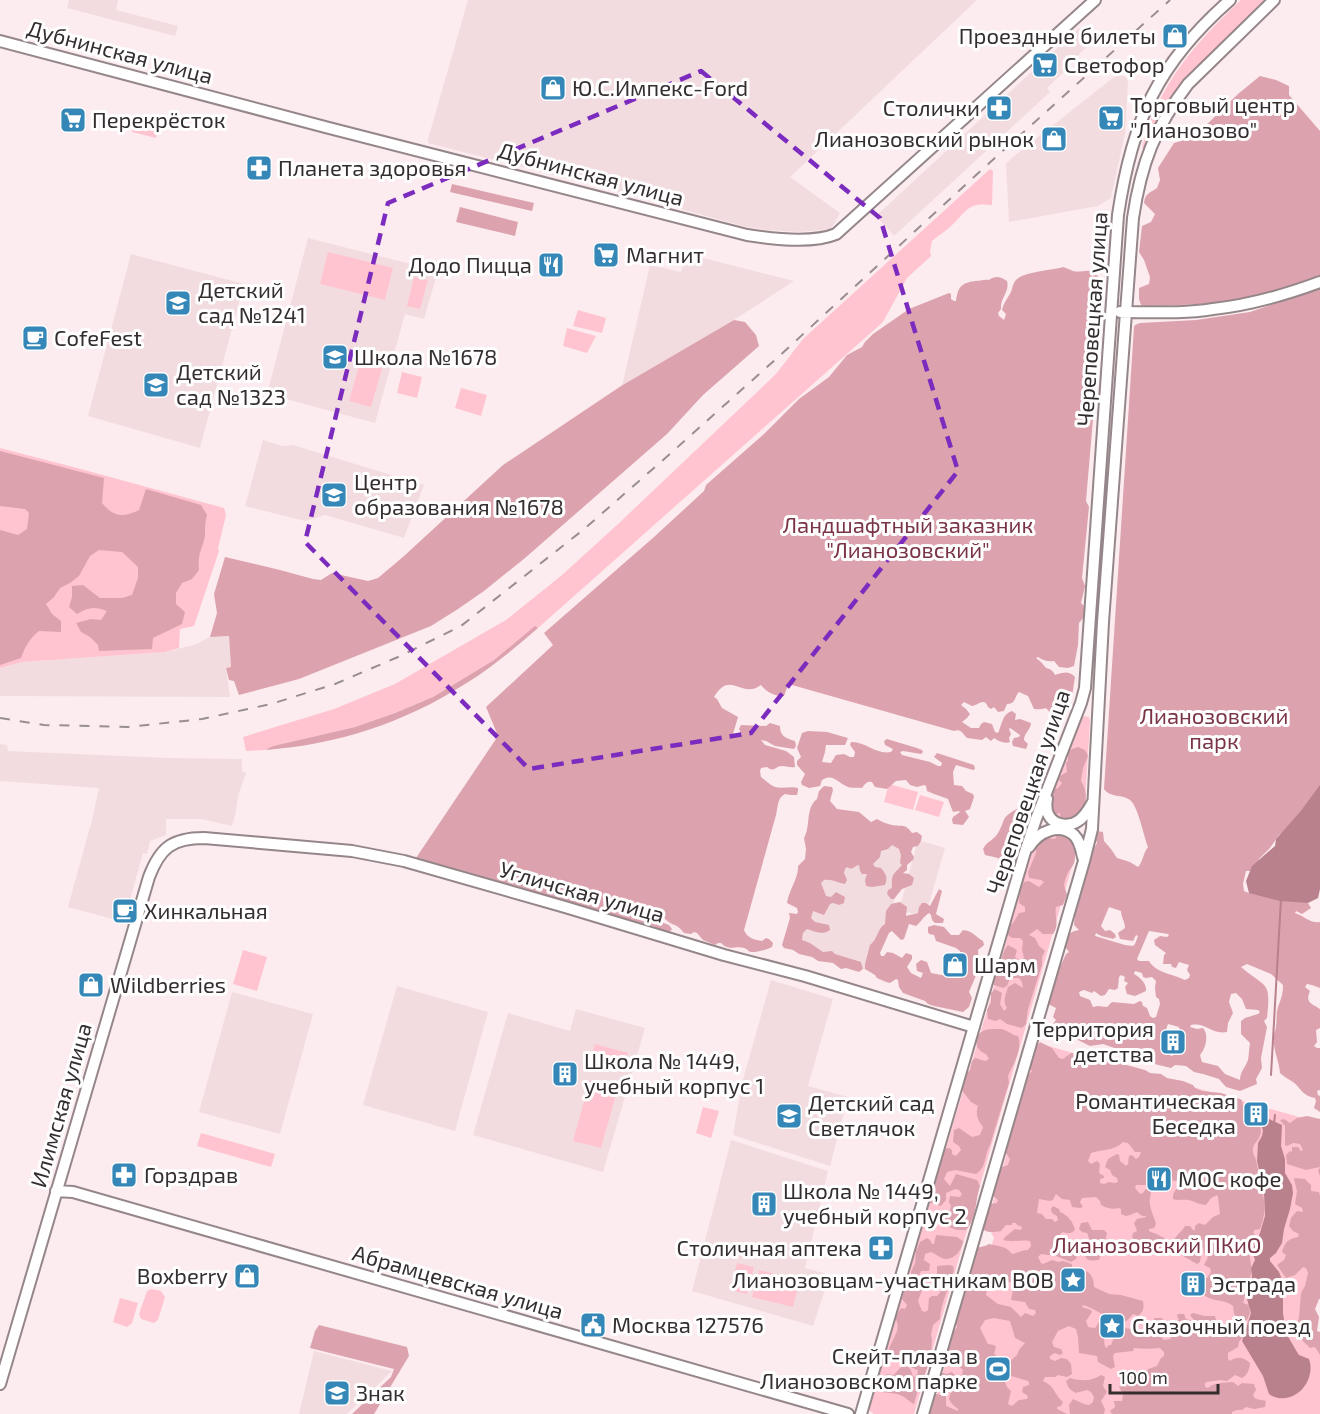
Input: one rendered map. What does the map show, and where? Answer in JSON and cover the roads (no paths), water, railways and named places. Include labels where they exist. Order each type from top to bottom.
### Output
[{"type":"street","name":"Дубнинская улица","points":[[0,41],[747,235],[795,240],[822,238],[837,234],[1095,0]]},
{"type":"street","name":"Череповецкая улица","points":[[861,1414],[1024,855],[1085,688],[1118,215],[1127,164],[1144,110],[1161,78],[1197,31],[1230,0]]},
{"type":"street","name":"Череповецкая улица","points":[[923,1414],[1092,829],[1126,312],[1133,218],[1138,187],[1153,141],[1165,117],[1188,84],[1274,0]]},
{"type":"street","points":[[1111,312],[1212,310],[1273,298],[1320,282]]},
{"type":"street","points":[[1047,790],[1047,812],[1056,823],[1071,824],[1078,821],[1094,800]]},
{"type":"street","points":[[1024,855],[1039,835],[1059,829],[1067,831],[1078,841],[1084,861]]},
{"type":"street","name":"Угличская улица","points":[[172,844],[192,838],[221,839],[352,851],[404,861],[974,1027]]},
{"type":"street","name":"Илимская улица","points":[[0,1384],[153,864],[159,855],[172,844]]},
{"type":"street","name":"Абрамцевская улица","points":[[56,1191],[73,1192],[848,1414]]},
{"type":"waterway","points":[[1271,1075],[1281,899]]},
{"type":"waterway","points":[[1274,1123],[1275,1115]]},
{"type":"railway","points":[[0,718],[44,725],[128,727],[202,719],[271,704],[335,684],[398,657],[461,626],[583,530],[662,461],[1170,0]]},
{"type":"place","name":"Проездные билеты","points":[[1175,36]]},
{"type":"place","name":"Светофор","points":[[1045,65]]},
{"type":"place","name":"Ю.С.Импекс-Ford","points":[[553,88]]},
{"type":"place","name":"Столички","points":[[999,108]]},
{"type":"place","name":"Торговый центр \"Лианозово\"","points":[[1111,118]]},
{"type":"place","name":"Перекрёсток","points":[[73,120]]},
{"type":"place","name":"Лианозовский рынок","points":[[1054,139]]},
{"type":"place","name":"Планета здоровья","points":[[259,168]]},
{"type":"place","name":"Магнит","points":[[606,255]]},
{"type":"place","name":"Додо Пицца","points":[[551,265]]},
{"type":"place","name":"Детский сад №1241","points":[[178,303]]},
{"type":"place","name":"CofeFest","points":[[35,338]]},
{"type":"place","name":"Школа №1678","points":[[335,357]]},
{"type":"place","name":"Детский сад №1323","points":[[156,385]]},
{"type":"place","name":"Центр образования №1678","points":[[334,495]]},
{"type":"place","name":"Хинкальная","points":[[125,911]]},
{"type":"place","name":"Шарм","points":[[955,965]]},
{"type":"place","name":"Wildberries","points":[[91,985]]},
{"type":"place","name":"Территория детства","points":[[1173,1042]]},
{"type":"place","name":"Школа № 1449, учебный корпус 1","points":[[565,1074]]},
{"type":"place","name":"Романтическая Беседка","points":[[1256,1114]]},
{"type":"place","name":"Детский сад Светлячок","points":[[789,1116]]},
{"type":"place","name":"Горздрав","points":[[124,1175]]},
{"type":"place","name":"МОС кофе","points":[[1159,1179]]},
{"type":"place","name":"Школа № 1449, учебный корпус 2","points":[[764,1204]]},
{"type":"place","name":"Столичная аптека","points":[[881,1248]]},
{"type":"place","name":"Boxberry","points":[[247,1276]]},
{"type":"place","name":"Лианозовцам-участникам ВОВ","points":[[1073,1280]]},
{"type":"place","name":"Эстрада","points":[[1193,1284]]},
{"type":"place","name":"Москва 127576","points":[[593,1325]]},
{"type":"place","name":"Cказочный поезд","points":[[1112,1326]]},
{"type":"place","name":"Скейт-плаза в Лианозовском парке","points":[[998,1369]]},
{"type":"place","name":"Знак","points":[[337,1393]]},
{"type":"park label","name":"Ландшафтный заказник \"Лианозовский\"","points":[[908,538]]},
{"type":"park label","name":"Лианозовский парк","points":[[1214,728]]},
{"type":"park label","name":"Лианозовский ПКиО","points":[[1157,1245]]}]
